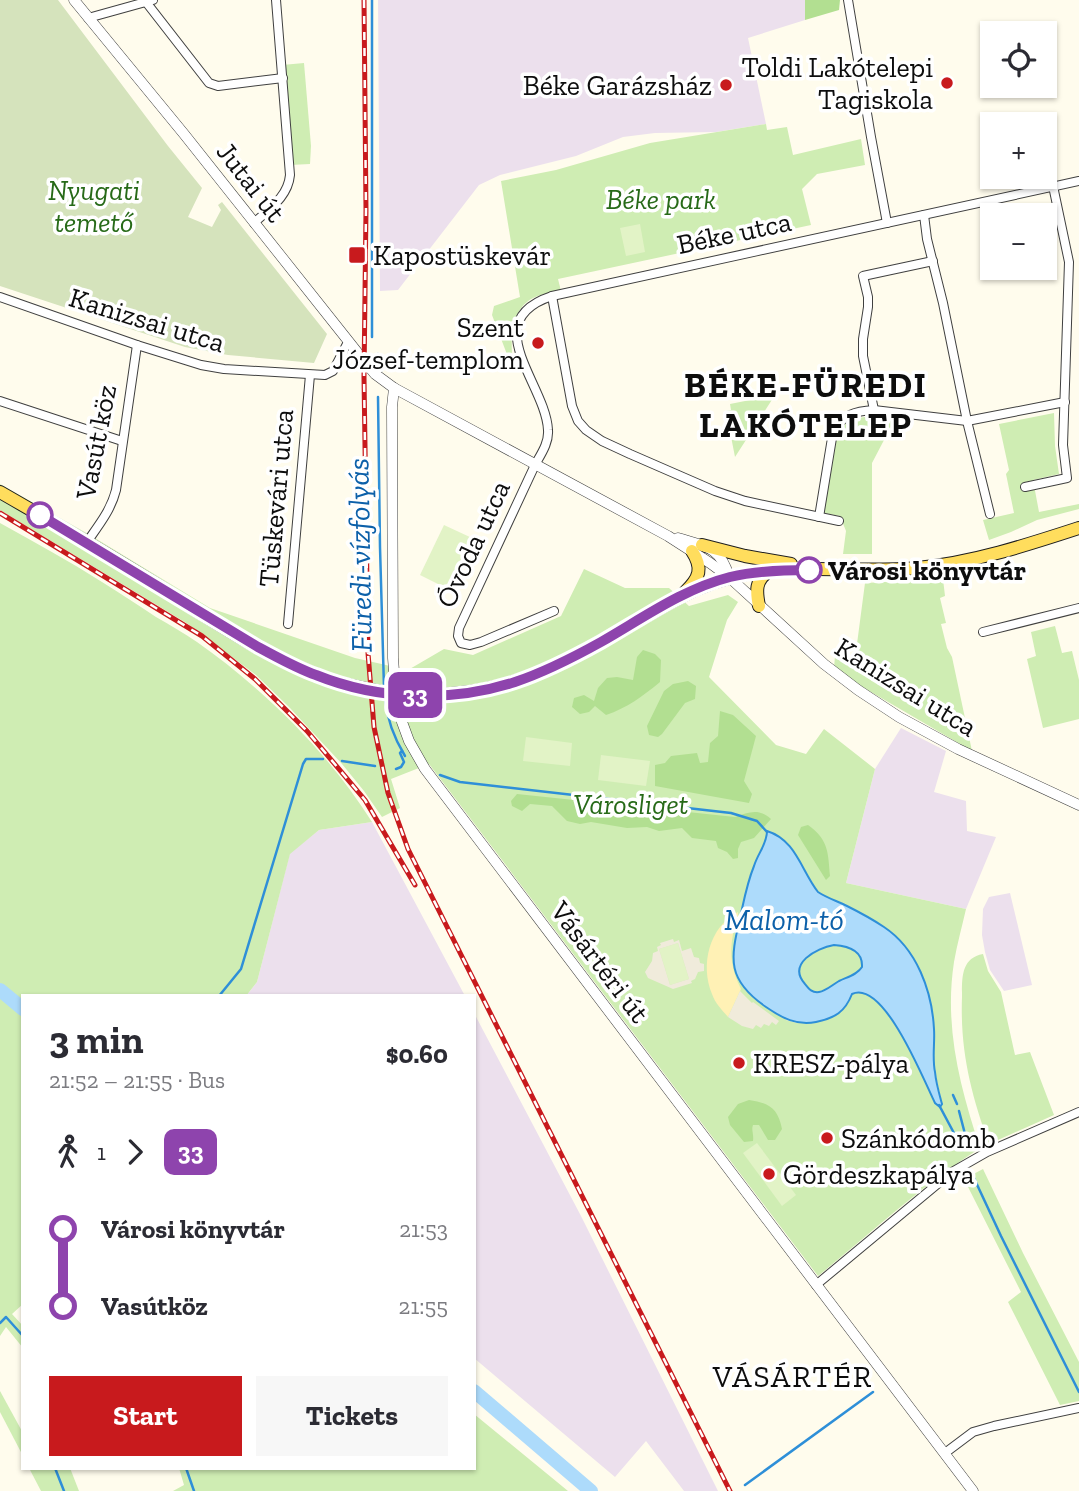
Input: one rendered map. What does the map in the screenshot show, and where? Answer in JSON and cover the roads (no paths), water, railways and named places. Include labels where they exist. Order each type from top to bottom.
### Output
[{"type":"main road","points":[[0,492],[295,667],[338,683],[391,694],[438,695],[470,692],[495,688],[534,675],[603,641],[680,597],[729,577],[769,571],[918,568],[950,564],[1075,530],[1079,522]]},
{"type":"main road","points":[[680,597],[697,578],[697,548],[833,570]]},
{"type":"main road","points":[[759,606],[758,581],[769,571]]},
{"type":"street","name":"Jutai út","points":[[74,0],[348,342],[375,374],[394,388]]},
{"type":"street","points":[[254,223],[283,196],[289,186],[276,0]]},
{"type":"street","points":[[848,0],[887,223]]},
{"type":"street","points":[[88,18],[150,1],[213,86],[283,78]]},
{"type":"street","name":"Béke utca","points":[[1057,185],[1079,181]]},
{"type":"street","name":"Béke utca","points":[[535,465],[546,445],[548,429],[542,405],[516,342],[522,316],[539,300],[1040,189]]},
{"type":"street","points":[[1025,487],[1068,478],[1063,445],[1069,262],[1054,189]]},
{"type":"street","points":[[925,215],[927,239],[990,514]]},
{"type":"street","points":[[874,410],[863,356],[868,297],[863,276],[933,261]]},
{"type":"street","points":[[552,296],[572,406],[578,421],[586,430],[602,441],[715,491],[745,501],[839,520]]},
{"type":"street","name":"Kanizsai utca","points":[[0,297],[137,345],[224,369],[325,375],[333,372],[348,342]]},
{"type":"street","name":"Vasút köz","points":[[87,542],[113,503],[137,345]]},
{"type":"street","name":"Tüskevári utca","points":[[288,624],[310,375]]},
{"type":"street","name":"Kanizsai utca","points":[[394,388],[668,536],[716,553],[723,560],[729,577],[759,606],[824,664],[858,690],[899,717],[958,749],[1079,805]]},
{"type":"street","name":"Vásártéri út","points":[[394,388],[393,658],[398,706],[409,741],[425,769],[973,1491]]},
{"type":"street","points":[[0,401],[122,441]]},
{"type":"street","points":[[819,517],[833,432],[844,418],[874,410],[967,421],[1065,402]]},
{"type":"street","name":"Óvoda utca","points":[[535,465],[459,628],[458,636],[461,643],[470,645],[554,611]]},
{"type":"street","points":[[983,632],[1079,608]]},
{"type":"street","points":[[816,1285],[951,1172],[987,1152],[1079,1112]]},
{"type":"street","points":[[945,1453],[974,1432],[1079,1408]]},
{"type":"water","name":"Malom-tó","points":[[767,831],[785,841],[818,892],[884,927],[896,936],[914,959],[926,986],[933,1015],[934,1067],[942,1104],[940,1107],[935,1103],[912,1055],[889,1016],[877,1002],[864,993],[852,994],[843,1010],[834,1016],[802,1023],[772,1011],[744,988],[735,968],[734,946],[749,879]],"holes":[[[834,945],[857,953],[862,967],[855,974],[824,990],[811,990],[800,977],[802,964],[812,953]]]},
{"type":"waterway","name":"Füredi-vízfolyás","points":[[372,0],[372,337]]},
{"type":"waterway","name":"Füredi-vízfolyás","points":[[378,354],[382,370]]},
{"type":"waterway","name":"Füredi-vízfolyás","points":[[378,397],[384,688]]},
{"type":"waterway","name":"Füredi-vízfolyás","points":[[385,698],[387,714],[405,756]]},
{"type":"waterway","points":[[396,769],[404,762],[400,753],[402,751]]},
{"type":"waterway","points":[[221,994],[241,969],[303,764],[306,759],[323,759]]},
{"type":"waterway","points":[[342,761],[375,766]]},
{"type":"waterway","points":[[440,775],[460,782],[731,813],[757,821],[767,832]]},
{"type":"waterway","points":[[0,990],[21,1007]]},
{"type":"waterway","points":[[953,1095],[957,1104]]},
{"type":"waterway","points":[[939,1105],[963,1150]]},
{"type":"waterway","points":[[959,1111],[966,1145],[962,1147]]},
{"type":"waterway","points":[[973,1176],[1079,1392]]},
{"type":"waterway","points":[[0,1323],[6,1317],[21,1334]]},
{"type":"waterway","points":[[745,1485],[873,1392]]},
{"type":"waterway","points":[[476,1393],[591,1491]]},
{"type":"waterway","points":[[56,1470],[64,1491]]},
{"type":"waterway","points":[[187,1470],[194,1491]]},
{"type":"railway","points":[[364,0],[364,377],[368,653],[374,727],[388,793],[408,849],[730,1491]]},
{"type":"railway","points":[[0,513],[202,636],[255,679],[307,731],[365,800],[415,885]]},
{"type":"place","name":"Toldi Lakótelepi Tagiskola","points":[[947,83]]},
{"type":"place","name":"Béke Garázsház","points":[[726,85]]},
{"type":"place","name":"Kapostüskevár","points":[[357,255]]},
{"type":"place","name":"Szent József-templom","points":[[538,343]]},
{"type":"place","name":"Városi könyvtár","points":[[809,570]]},
{"type":"place","name":"KRESZ-pálya","points":[[739,1063]]},
{"type":"place","name":"Szánkódomb","points":[[827,1138]]},
{"type":"place","name":"Gördeszkapálya","points":[[769,1174]]},
{"type":"district","name":"BÉKE-FÜREDI LAKÓTELEP","points":[[806,405]]},
{"type":"district","name":"VÁSÁRTÉR","points":[[793,1377]]},
{"type":"park label","name":"Béke park","points":[[661,199]]},
{"type":"park label","name":"Nyugati temető","points":[[94,206]]},
{"type":"park label","name":"Városliget","points":[[631,804]]}]
